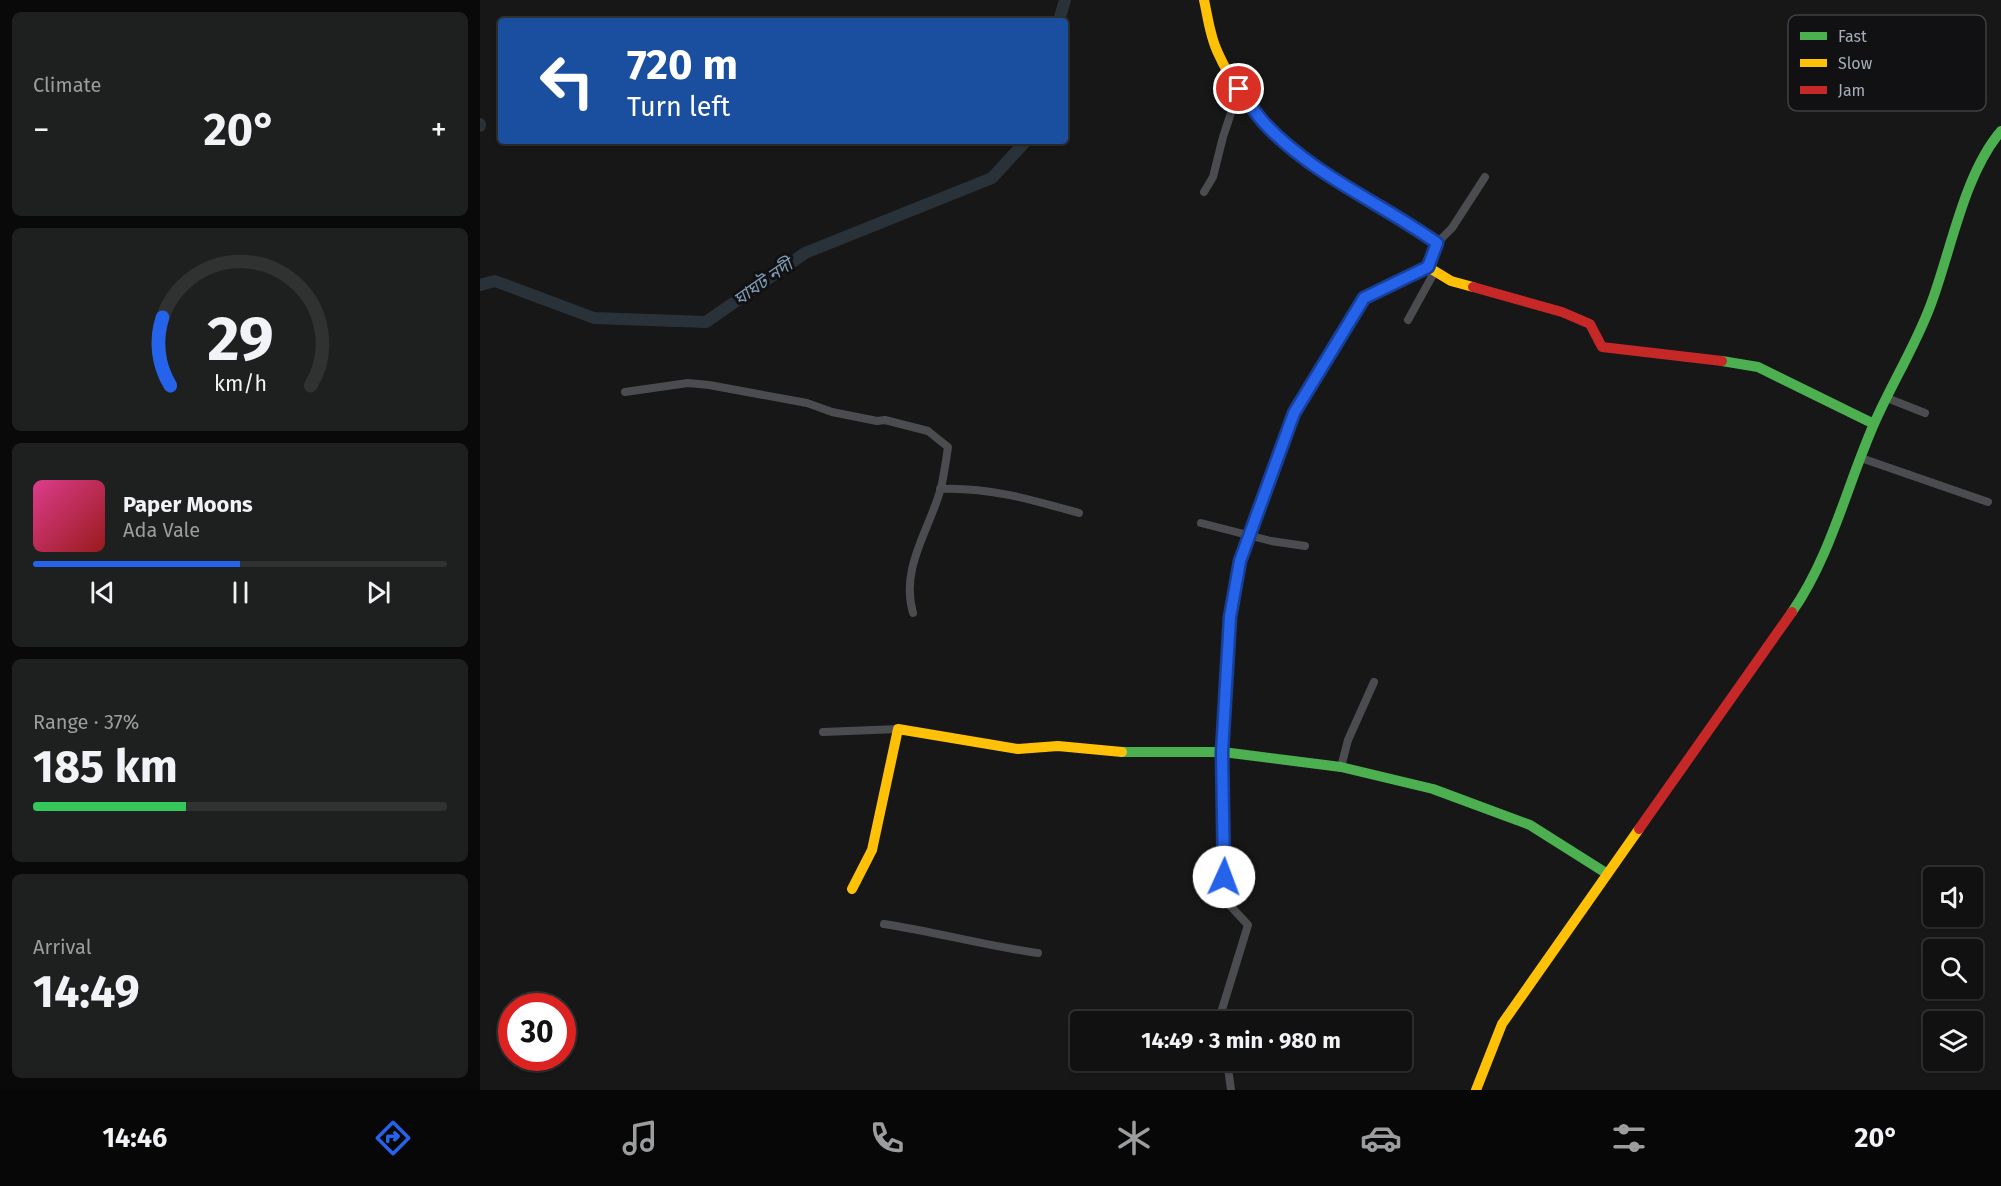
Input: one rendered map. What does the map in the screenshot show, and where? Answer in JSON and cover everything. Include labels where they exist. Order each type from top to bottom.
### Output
[{"type":"street","points":[[1204,0],[1216,50],[1239,89],[1266,125],[1298,154],[1334,180],[1406,221],[1437,243]]},
{"type":"street","points":[[1204,192],[1213,177],[1223,136],[1239,89]]},
{"type":"street","points":[[1476,1090],[1502,1024],[1809,587],[1874,424],[1931,305],[1958,222],[1988,146],[2001,131]]},
{"type":"street","points":[[1407,320],[1431,269],[1437,243],[1452,228],[1485,177]]},
{"type":"street","points":[[1431,269],[1451,281],[1562,312],[1590,324],[1602,347],[1707,358],[1758,367],[1874,424]]},
{"type":"street","points":[[1222,1011],[1248,925],[1224,899],[1226,834],[1222,752],[1230,617],[1240,561],[1294,413],[1364,298],[1431,269]]},
{"type":"street","points":[[625,392],[687,383],[709,385],[807,403],[832,412],[877,421],[885,420],[928,431],[948,447],[940,489],[910,574],[907,593],[913,613]]},
{"type":"street","points":[[1887,398],[1925,413]]},
{"type":"street","points":[[1861,458],[1988,502]]},
{"type":"street","points":[[940,489],[960,488],[1020,496],[1079,513]]},
{"type":"street","points":[[1201,523],[1305,546]]},
{"type":"street","points":[[1341,767],[1347,740],[1374,682]]},
{"type":"street","points":[[823,732],[898,729],[1018,748],[1058,746],[1111,752],[1222,752],[1341,767],[1433,789],[1530,825],[1606,873]]},
{"type":"street","points":[[852,889],[872,850],[898,729]]},
{"type":"street","points":[[884,924],[945,934],[988,946],[1038,953]]},
{"type":"street","points":[[1228,1071],[1231,1090]]},
{"type":"waterway","name":"ঘাঘট নদী","points":[[1060,18],[1065,0]]},
{"type":"waterway","name":"ঘাঘট নদী","points":[[480,285],[495,281],[594,318],[706,322],[805,253],[992,178],[1023,144]]},
{"type":"traffic: fast","points":[[1792,612],[1806,590],[1828,544],[1864,447],[1925,319],[1977,169],[2001,131]]},
{"type":"traffic: fast","points":[[1722,361],[1758,367],[1874,424]]},
{"type":"traffic: fast","points":[[1122,752],[1223,752],[1341,767],[1433,789],[1530,825],[1606,873]]},
{"type":"traffic: slow","points":[[1204,0],[1215,47],[1236,86],[1259,115],[1313,163],[1437,243],[1428,267],[1451,281],[1473,287]]},
{"type":"traffic: slow","points":[[852,889],[872,850],[898,729],[1018,749],[1058,746],[1122,752]]},
{"type":"traffic: slow","points":[[1476,1090],[1502,1024],[1639,829]]},
{"type":"traffic: jam","points":[[1473,287],[1562,312],[1590,324],[1602,347],[1722,361]]},
{"type":"traffic: jam","points":[[1639,829],[1792,612]]},
{"type":"route","points":[[1224,877],[1226,834],[1222,752],[1230,617],[1240,561],[1294,413],[1338,339],[1364,298],[1428,267],[1437,243],[1406,221],[1334,180],[1298,154],[1266,125],[1239,89]]}]
